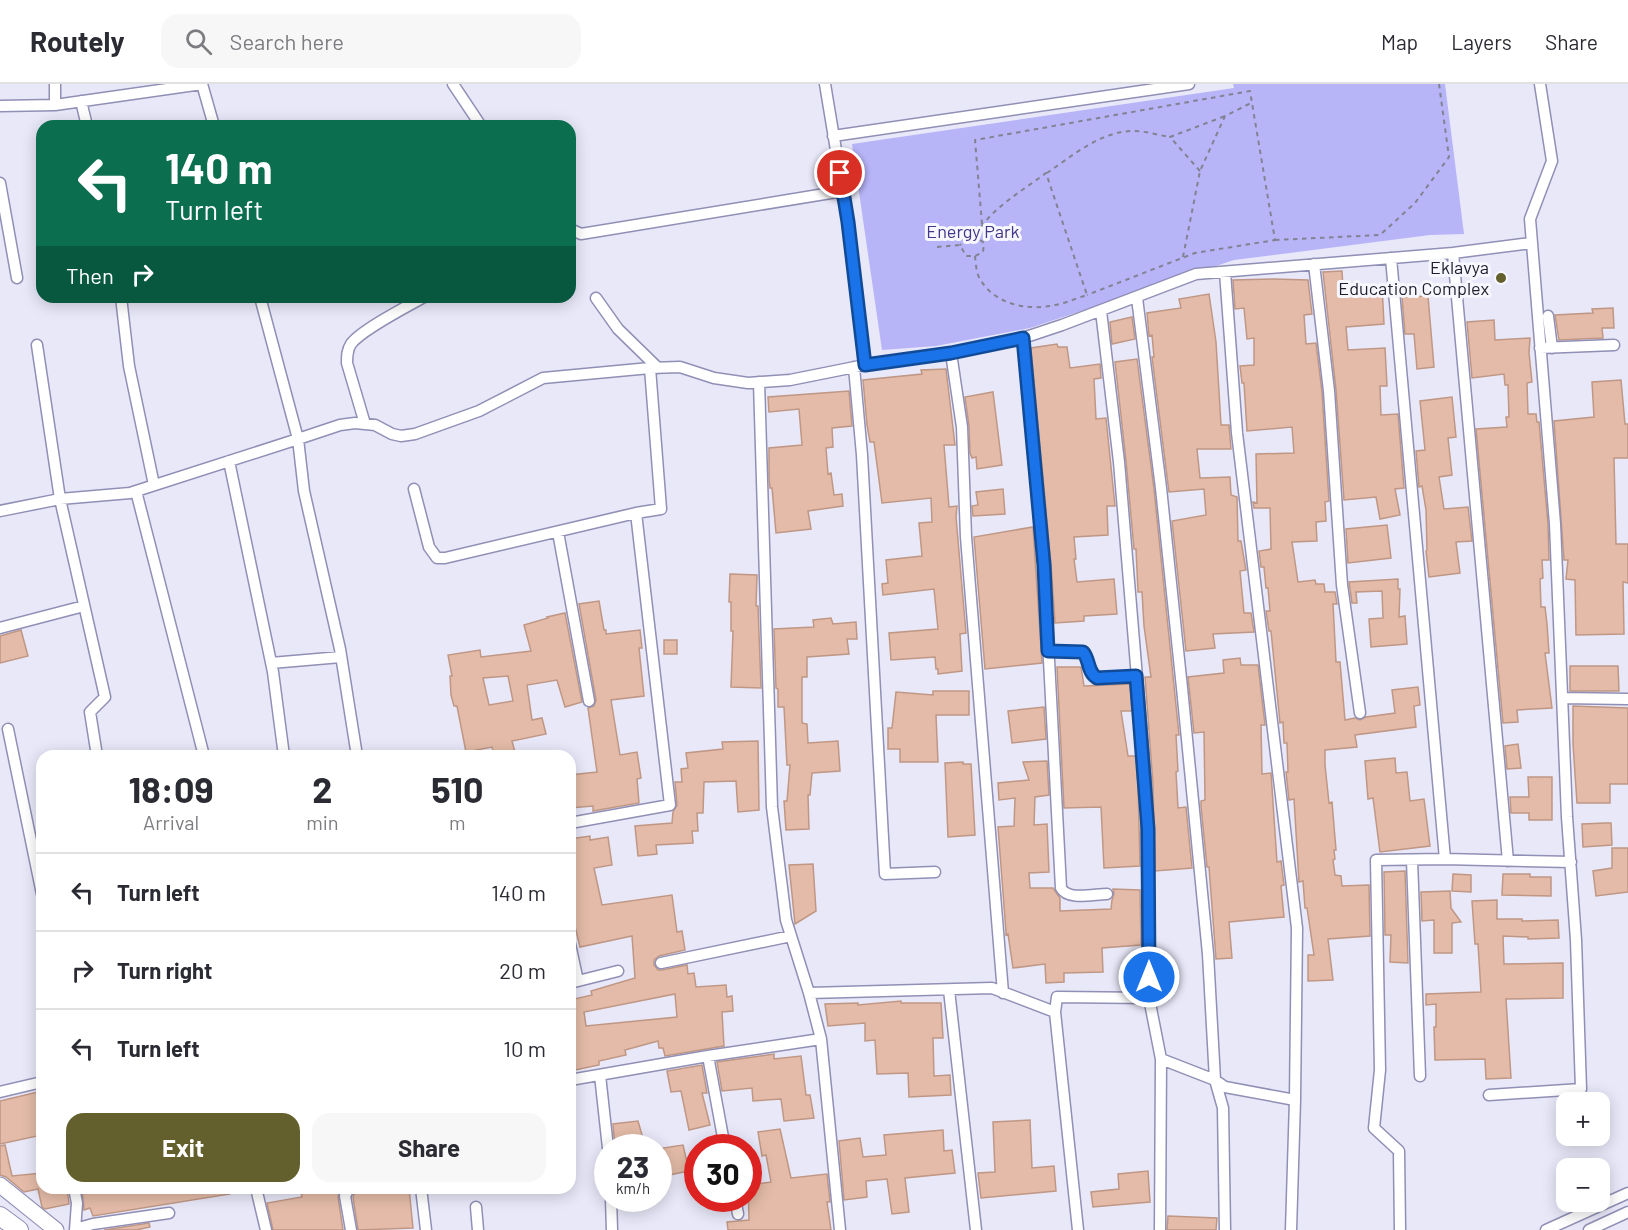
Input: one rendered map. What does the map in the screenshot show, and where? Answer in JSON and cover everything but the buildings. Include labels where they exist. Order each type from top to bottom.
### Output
[{"type":"street","points":[[0,105],[55,93],[81,101],[202,84],[212,120]]},
{"type":"street","points":[[453,84],[477,120]]},
{"type":"street","points":[[825,84],[843,191],[860,366],[862,455],[885,874],[935,872]]},
{"type":"street","points":[[834,136],[1189,84]]},
{"type":"street","points":[[1489,1095],[1581,1089],[1576,940],[1570,862],[1546,348],[1531,243],[1530,219],[1552,161],[1540,84]]},
{"type":"street","points":[[81,101],[86,120]]},
{"type":"street","points":[[0,183],[17,278]]},
{"type":"street","points":[[576,232],[581,234],[843,191]]},
{"type":"street","points":[[0,511],[60,499],[136,491],[340,425],[375,425],[392,434],[408,436],[479,411],[543,378],[680,367],[714,378],[748,383],[790,380],[860,366],[951,353],[1023,338],[1137,298],[1196,274],[1453,253],[1531,243]]},
{"type":"street","points":[[1453,253],[1508,861]]},
{"type":"street","points":[[1391,258],[1445,859]]},
{"type":"street","points":[[1314,264],[1329,391],[1342,585],[1360,712]]},
{"type":"street","points":[[1225,272],[1237,433],[1297,928],[1291,1230]]},
{"type":"street","points":[[414,489],[429,547],[437,558],[446,558],[636,513],[661,510],[654,368],[618,329],[596,298]]},
{"type":"street","points":[[1137,298],[1161,488],[1182,688],[1208,954],[1215,1080],[1223,1108],[1225,1230]]},
{"type":"street","points":[[123,303],[129,366],[154,485]]},
{"type":"street","points":[[262,303],[298,439],[304,491],[341,657],[356,750]]},
{"type":"street","points":[[365,424],[347,363],[350,346],[356,339],[414,303]]},
{"type":"street","points":[[1101,311],[1131,588],[1148,829],[1149,998],[1161,1059],[1160,1230]]},
{"type":"street","points":[[1546,348],[1548,316]]},
{"type":"street","points":[[1023,338],[1043,553],[1061,888],[1064,893],[1070,895],[1107,894]]},
{"type":"street","points":[[37,345],[60,499],[105,697],[90,712],[96,750]]},
{"type":"street","points":[[1546,348],[1614,345]]},
{"type":"street","points":[[951,353],[962,427],[966,537],[1004,993]]},
{"type":"street","points":[[759,382],[772,807],[786,920],[821,1040],[840,1230]]},
{"type":"street","points":[[229,461],[271,663],[283,750]]},
{"type":"street","points":[[136,491],[202,750]]},
{"type":"street","points":[[576,822],[670,805],[636,513]]},
{"type":"street","points":[[558,532],[590,701]]},
{"type":"street","points":[[0,628],[84,606]]},
{"type":"street","points":[[1048,651],[1083,652],[1087,657],[1091,672],[1097,678],[1136,676]]},
{"type":"street","points":[[271,663],[341,657]]},
{"type":"street","points":[[1562,698],[1628,699]]},
{"type":"street","points":[[8,729],[36,865]]},
{"type":"street","points":[[1400,1230],[1399,1151],[1374,1128],[1380,1070],[1376,860],[1570,862]]},
{"type":"street","points":[[1412,860],[1420,1076]]},
{"type":"street","points":[[661,963],[791,936]]},
{"type":"street","points":[[576,982],[618,971]]},
{"type":"street","points":[[809,993],[992,988],[1055,1012]]},
{"type":"street","points":[[949,990],[976,1230]]},
{"type":"street","points":[[1078,1230],[1055,1012],[1057,997],[1149,998]]},
{"type":"street","points":[[576,1079],[708,1056],[821,1040]]},
{"type":"street","points":[[708,1056],[722,1134]]},
{"type":"street","points":[[1161,1059],[1215,1080],[1225,1087],[1295,1100]]},
{"type":"street","points":[[600,1075],[606,1134]]},
{"type":"street","points":[[0,1092],[36,1083]]},
{"type":"street","points":[[0,1185],[56,1230]]},
{"type":"street","points":[[75,1194],[77,1203],[75,1229],[93,1224],[170,1213]]},
{"type":"street","points":[[258,1194],[267,1230]]},
{"type":"street","points":[[346,1194],[351,1230]]},
{"type":"street","points":[[421,1194],[426,1230]]},
{"type":"street","points":[[1546,1230],[1623,1195],[1626,1213],[1591,1230]]},
{"type":"street","points":[[476,1207],[478,1230]]},
{"type":"street","points":[[611,1212],[612,1230]]},
{"type":"path","points":[[1248,84],[1275,240]]},
{"type":"path","points":[[975,256],[978,278],[992,294],[1013,305],[1035,307],[1056,305],[1087,295],[1195,253],[1275,240],[1380,235],[1415,203],[1449,157],[1439,84]]},
{"type":"path","points":[[982,224],[975,140],[1250,91]]},
{"type":"path","points":[[938,247],[960,245],[975,236],[982,224],[1013,197],[1088,146],[1116,133],[1135,131],[1170,137],[1226,116],[1251,103]]},
{"type":"path","points":[[1182,257],[1200,171],[1226,116]]},
{"type":"path","points":[[1170,137],[1200,171]]},
{"type":"path","points":[[1046,173],[1087,295]]},
{"type":"path","points":[[960,245],[966,256],[975,256],[983,252],[984,243],[975,236]]},
{"type":"green space","name":"Energy Park","points":[[1233,84],[1445,84],[1464,234],[1430,235],[1234,260],[1030,328],[936,346],[882,350],[852,144],[1234,88]]},
{"type":"place","name":"Eklavya Education Complex","points":[[1501,278]]},
{"type":"route","points":[[840,173],[865,365],[951,353],[1023,338],[1044,565],[1048,651],[1079,650],[1083,652],[1086,654],[1091,672],[1097,678],[1136,676],[1148,829],[1149,977]]}]
